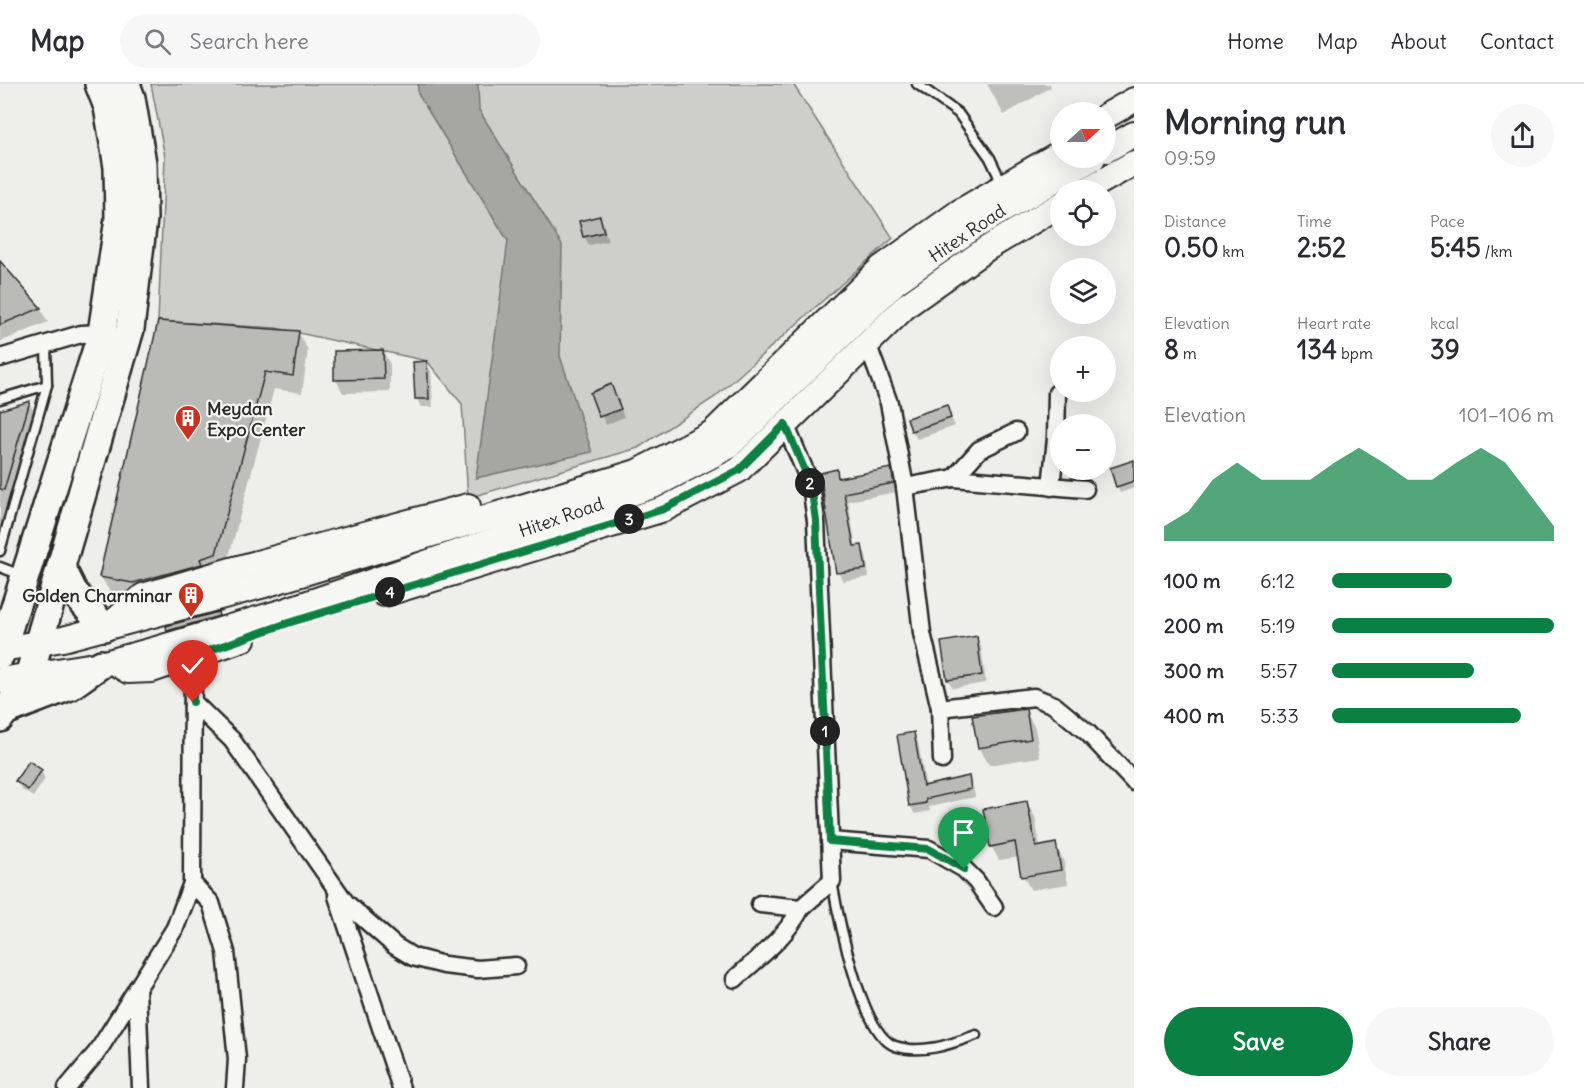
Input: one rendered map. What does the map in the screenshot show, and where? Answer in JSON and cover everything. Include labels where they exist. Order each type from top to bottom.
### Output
[{"type":"main road","points":[[1,652],[12,572],[73,425],[102,333],[119,219],[118,167],[108,107],[99,84]]},
{"type":"main road","points":[[2,715],[29,676],[130,328],[143,219],[142,164],[131,98],[126,84]]},
{"type":"main road","points":[[73,425],[100,432]]},
{"type":"main road","points":[[61,567],[73,591],[105,627]]},
{"type":"main road","points":[[2,715],[70,686],[107,663]]},
{"type":"street","points":[[1116,110],[1134,100]]},
{"type":"street","points":[[1116,121],[1134,111]]},
{"type":"street","points":[[1116,144],[1134,134]]},
{"type":"street","name":"Hitex Road","points":[[105,627],[143,596],[242,567],[633,462],[705,421],[869,267],[930,219],[1050,148]]},
{"type":"street","name":"Hitex Road","points":[[1,652],[261,586],[637,472],[712,433],[880,268],[959,212],[1050,159]]},
{"type":"street","points":[[1104,180],[1134,163]]},
{"type":"street","name":"Hitex Road","points":[[0,680],[107,663],[293,608],[653,486],[728,447],[896,282],[984,221],[1076,168]]},
{"type":"street","name":"Hitex Road","points":[[107,663],[128,671],[152,669],[288,623],[664,509],[739,470],[908,305],[986,249],[1050,211]]},
{"type":"street","points":[[0,358],[81,334],[102,333]]},
{"type":"street","points":[[867,343],[889,403],[905,487],[922,633],[940,708],[942,760]]},
{"type":"street","points":[[1051,487],[1057,402]]},
{"type":"street","points":[[735,979],[783,935],[801,908],[832,881],[816,521],[811,485],[785,424]]},
{"type":"street","points":[[954,478],[979,450],[1016,432]]},
{"type":"street","points":[[905,487],[954,478],[1085,489]]},
{"type":"street","points":[[67,1088],[98,1051],[175,928],[192,883],[193,656]]},
{"type":"street","points":[[940,708],[1034,697],[1054,705],[1089,733],[1134,782]]},
{"type":"street","points":[[193,702],[232,740],[346,903],[395,946],[413,957],[444,965],[478,969],[516,966]]},
{"type":"street","points":[[830,841],[929,849],[964,869],[976,881],[994,907]]},
{"type":"street","points":[[192,883],[211,903],[226,952],[237,1059],[235,1088]]},
{"type":"street","points":[[335,889],[400,1088]]},
{"type":"street","points":[[760,904],[801,908]]},
{"type":"street","points":[[137,988],[141,1088]]},
{"type":"lane","points":[[917,84],[957,113],[990,158],[999,177]]},
{"type":"lane","points":[[0,551],[47,385],[46,344]]},
{"type":"lane","points":[[0,399],[47,385]]},
{"type":"lane","points":[[832,881],[845,948],[874,1025],[881,1034],[893,1045],[915,1049],[944,1046],[976,1035]]},
{"type":"shaded area","points":[[151,84],[793,84],[893,238],[715,397],[638,448],[468,498],[462,404],[427,361],[276,328],[158,321],[165,157]]},
{"type":"shaded area","points":[[418,84],[478,84],[479,110],[562,245],[560,356],[592,452],[476,478],[508,241],[418,94]]},
{"type":"building","points":[[600,216],[604,232],[583,237],[579,221]]},
{"type":"building","points":[[0,261],[41,308],[0,325]]},
{"type":"building","name":"Meydan Expo Center","points":[[158,321],[299,331],[293,376],[265,372],[216,554],[200,559],[202,564],[133,583],[99,577]]},
{"type":"building","points":[[383,350],[384,379],[334,380],[334,351]]},
{"type":"building","points":[[427,361],[429,399],[415,399],[413,362]]},
{"type":"building","points":[[611,384],[621,409],[599,417],[590,393]]},
{"type":"building","points":[[30,401],[4,490],[0,489],[0,410]]},
{"type":"building","points":[[947,405],[951,418],[911,431],[907,418]]},
{"type":"building","points":[[1134,460],[1134,481],[1116,487],[1114,480],[1116,480],[1116,466]]},
{"type":"building","points":[[891,468],[894,483],[844,493],[854,546],[862,545],[866,569],[836,573],[820,473],[837,469],[838,478]]},
{"type":"building","points":[[218,612],[219,616],[167,631],[166,626]]},
{"type":"building","points":[[977,636],[982,675],[947,680],[941,642]]},
{"type":"building","points":[[1026,709],[1031,739],[978,748],[972,716]]},
{"type":"building","points":[[914,732],[923,786],[969,776],[971,789],[926,799],[926,803],[909,806],[897,735]]},
{"type":"building","points":[[29,761],[42,770],[28,790],[15,781]]},
{"type":"building","points":[[1027,801],[1036,847],[1056,843],[1061,870],[1021,877],[1015,842],[990,847],[983,809]]},
{"type":"place","name":"Meydan Expo Center","points":[[188,441]]},
{"type":"place","name":"Golden Charminar","points":[[191,618]]},
{"type":"route","points":[[193,702],[193,656],[288,623],[664,509],[739,470],[785,424],[811,485],[816,521],[830,841],[929,849],[964,869]]}]
